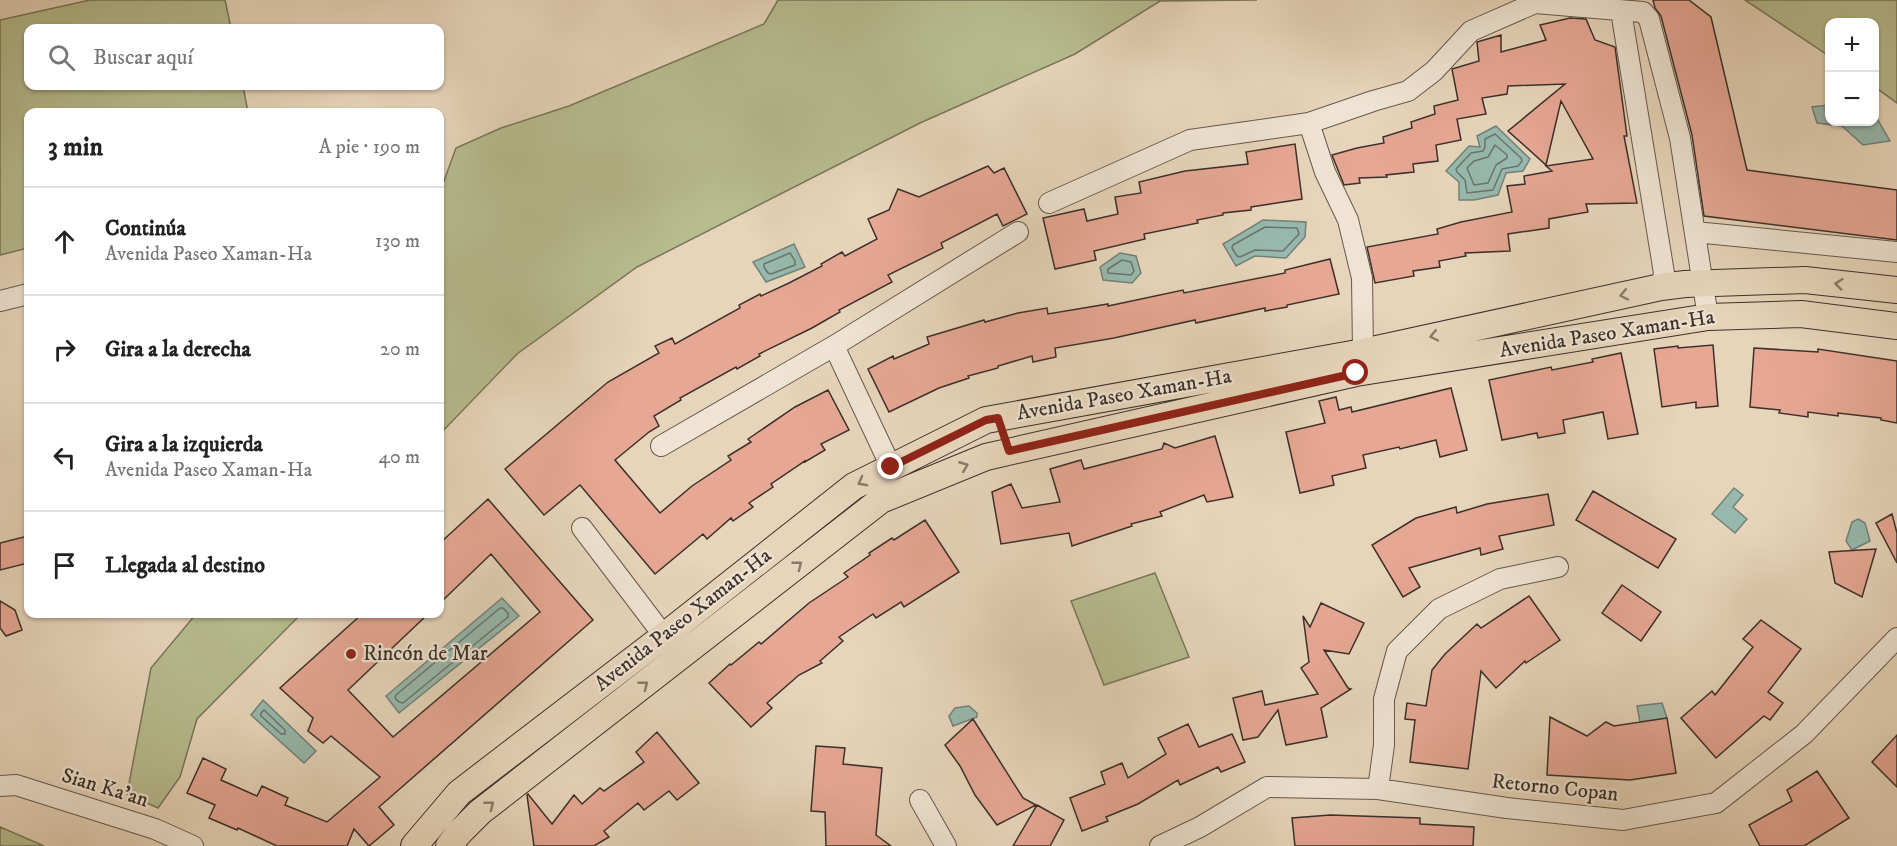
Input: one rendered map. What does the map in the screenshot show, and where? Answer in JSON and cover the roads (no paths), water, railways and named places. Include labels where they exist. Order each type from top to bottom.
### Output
[{"type":"main road","name":"Avenida Paseo Xaman-Ha","points":[[416,845],[459,793],[664,636],[854,486],[986,420],[1363,352],[1661,287],[1804,280],[1897,290]]},
{"type":"main road","name":"Avenida Paseo Xaman-Ha","points":[[449,846],[480,812],[881,500],[986,457],[1356,373],[1708,317],[1801,314],[1897,327]]},
{"type":"main road","points":[[998,418],[1009,451]]},
{"type":"main road","points":[[808,522],[822,546]]},
{"type":"street","points":[[1049,203],[1190,140],[1310,123],[1408,91],[1434,71],[1471,31],[1535,3],[1643,12],[1649,19],[1680,138],[1708,317]]},
{"type":"street","points":[[1621,11],[1664,273],[1661,287]]},
{"type":"street","points":[[1310,123],[1326,171],[1348,220],[1362,278],[1363,352]]},
{"type":"street","points":[[661,446],[834,346],[1018,232]]},
{"type":"street","points":[[1695,232],[1897,252]]},
{"type":"street","points":[[0,301],[24,295]]},
{"type":"street","points":[[834,346],[891,467]]},
{"type":"street","points":[[582,528],[664,636]]},
{"type":"street","points":[[1378,789],[1384,745],[1384,699],[1397,651],[1439,609],[1500,579],[1558,567]]},
{"type":"street","name":"Retorno Copan","points":[[1160,846],[1200,827],[1267,787],[1378,789],[1507,808],[1623,820],[1716,803],[1804,734],[1897,638]]},
{"type":"street","name":"Sian Ka'an","points":[[0,786],[16,785],[154,829],[193,846]]},
{"type":"street","points":[[920,800],[946,846]]},
{"type":"water","points":[[1825,105],[1825,124],[1817,123],[1812,107]]},
{"type":"water","points":[[1879,122],[1890,141],[1863,145],[1842,126],[1879,126]]},
{"type":"water","points":[[1496,126],[1530,159],[1523,171],[1506,173],[1498,195],[1474,200],[1459,200],[1459,182],[1446,171],[1469,146],[1480,147],[1477,136]]},
{"type":"water","points":[[1263,220],[1306,222],[1305,237],[1286,258],[1255,256],[1236,266],[1223,244]]},
{"type":"water","points":[[794,244],[805,267],[766,282],[753,262]]},
{"type":"water","points":[[1120,253],[1136,256],[1141,273],[1132,283],[1103,280],[1100,267]]},
{"type":"water","points":[[1734,488],[1743,495],[1733,507],[1747,519],[1735,533],[1712,514]]},
{"type":"water","points":[[1858,519],[1865,523],[1870,541],[1852,550],[1846,541],[1852,522]]},
{"type":"water","points":[[502,598],[519,616],[399,713],[386,696]]},
{"type":"water","points":[[263,700],[316,751],[304,763],[251,715]]},
{"type":"water","points":[[1662,703],[1667,718],[1640,722],[1637,706]]},
{"type":"water","points":[[969,706],[977,713],[977,717],[953,726],[949,716],[955,708]]},
{"type":"place","name":"Rincón de Mar","points":[[351,654]]}]
